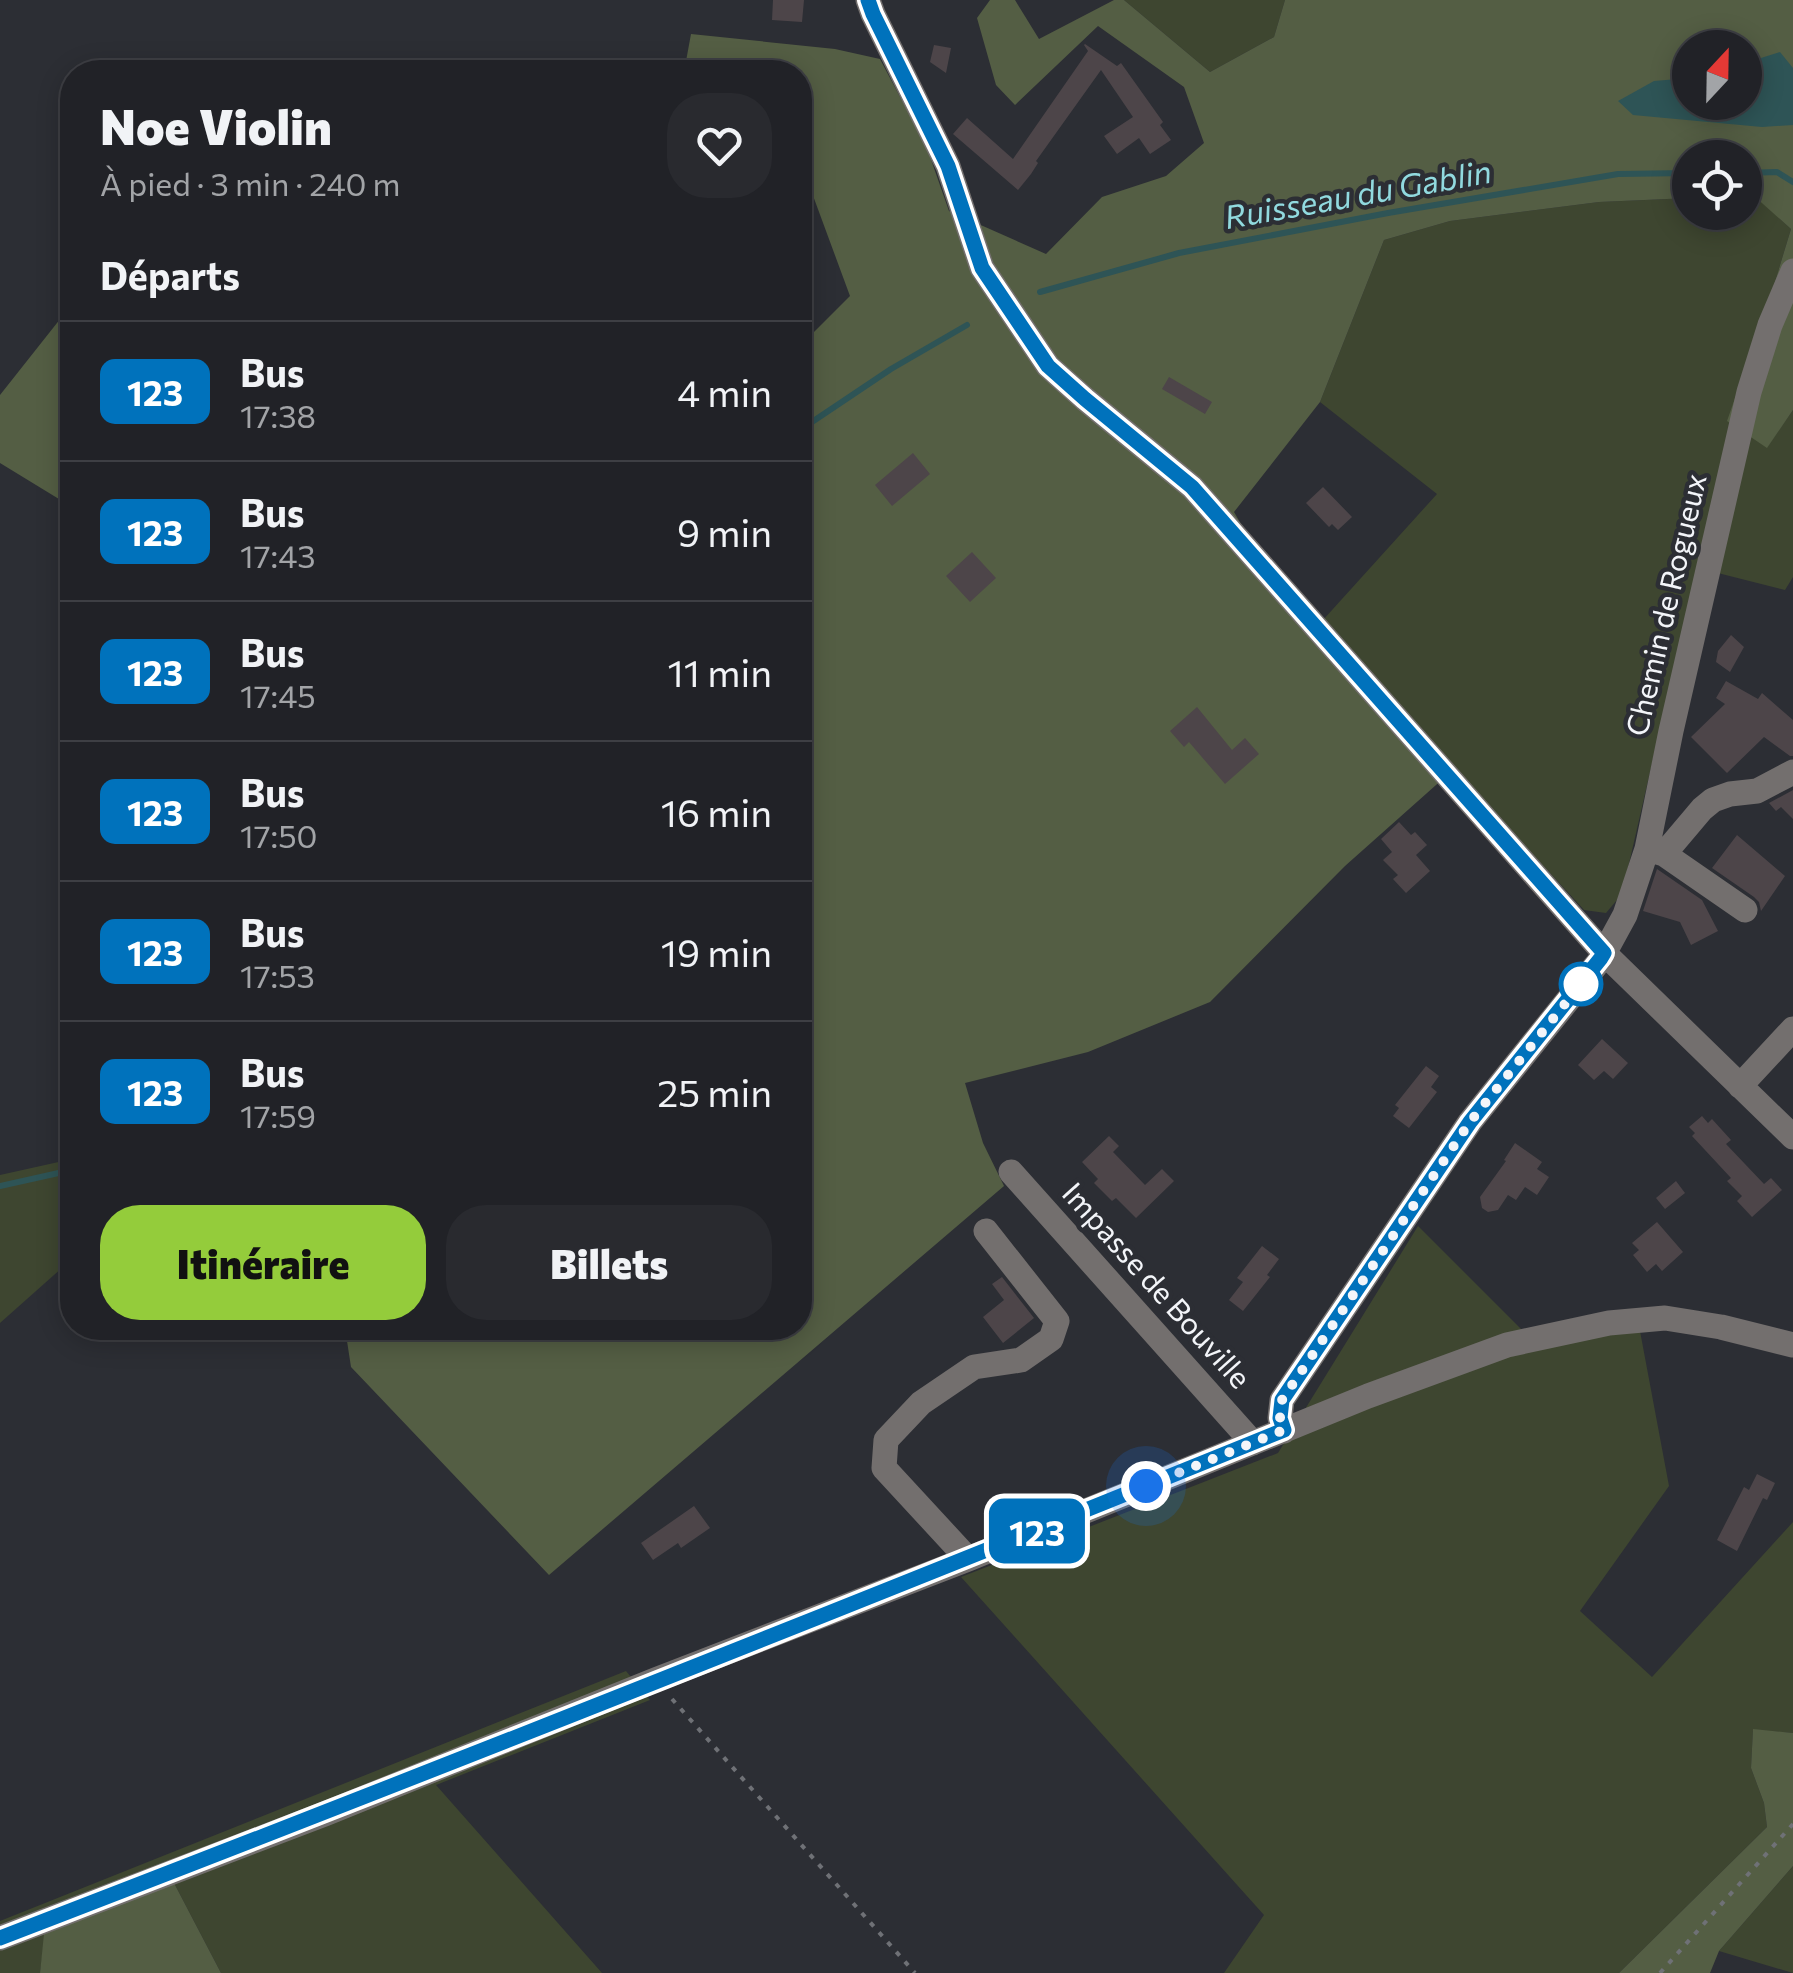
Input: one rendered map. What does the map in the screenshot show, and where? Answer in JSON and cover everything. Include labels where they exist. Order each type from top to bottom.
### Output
[{"type":"street","points":[[868,0],[948,166],[982,268],[1048,366],[1192,487],[1604,953],[1793,1138]]},
{"type":"street","name":"Chemin de Rogueux","points":[[1284,1430],[1280,1418],[1282,1400],[1470,1122],[1604,953],[1656,852],[1671,731],[1749,392],[1770,324],[1793,271]]},
{"type":"street","points":[[1744,910],[1656,852],[1713,800],[1757,791],[1793,772]]},
{"type":"street","points":[[1740,1086],[1793,1029]]},
{"type":"street","name":"Impasse de Bouville","points":[[1012,1172],[1253,1443]]},
{"type":"street","points":[[968,1558],[884,1468],[886,1440],[921,1403],[974,1367],[1021,1360],[1050,1340],[1056,1321],[986,1231]]},
{"type":"street","points":[[0,1938],[326,1813],[1368,1396],[1508,1346],[1609,1323],[1665,1318],[1793,1345]]},
{"type":"path","points":[[656,1680],[915,1973]]},
{"type":"path","points":[[1660,1973],[1793,1824]]},
{"type":"green space","points":[[990,0],[1015,0],[1039,39],[1114,0],[1124,0],[1210,72],[1274,37],[1285,0],[1793,0],[1793,410],[1767,448],[1727,421],[1791,229],[1762,203],[1762,140],[1672,140],[1672,199],[1599,202],[1450,221],[1384,240],[1320,402],[1234,512],[1245,531],[1454,769],[1345,866],[1210,1002],[1088,1052],[965,1083],[983,1143],[1004,1186],[549,1575],[351,1367],[347,1340],[812,1340],[812,334],[850,296],[812,193],[812,60],[686,60],[691,34],[835,49],[880,59],[927,148],[949,211],[1046,254],[1102,197],[1166,176],[1204,143],[1184,87],[1098,26],[1015,105],[996,85],[977,18]]},
{"type":"green space","points":[[1124,0],[1285,0],[1274,37],[1210,72]]},
{"type":"green space","points":[[1672,199],[1672,230],[1762,230],[1762,202],[1791,229],[1770,298],[1767,447],[1793,410],[1793,577],[1785,590],[1702,569],[1673,672],[1622,894],[1606,913],[1584,910],[1323,620],[1437,494],[1320,402],[1384,240],[1450,221],[1599,202]]},
{"type":"green space","points":[[60,319],[60,500],[0,463],[0,395]]},
{"type":"green space","points":[[60,1162],[60,1270],[0,1323],[0,1175]]},
{"type":"green space","points":[[1418,1226],[1540,1348],[1637,1315],[1669,1486],[1580,1611],[1652,1677],[1793,1522],[1793,1733],[1753,1730],[1751,1768],[1764,1803],[1767,1827],[1619,1973],[1224,1973],[1264,1915],[961,1577],[1278,1453]]},
{"type":"green space","points":[[626,1671],[650,1700],[436,1785],[602,1973],[221,1973],[174,1883],[45,1934],[40,1973],[0,1973],[0,1921]]},
{"type":"green space","points":[[1753,1729],[1793,1733],[1793,1866],[1719,1951],[1710,1973],[1619,1973],[1767,1827],[1764,1803],[1751,1768]]},
{"type":"green space","points":[[1793,1866],[1793,1973],[1719,1951]]},
{"type":"green space","points":[[174,1883],[221,1973],[40,1973],[44,1934]]},
{"type":"water","points":[[1780,52],[1793,68],[1793,125],[1762,127],[1687,120],[1762,120],[1762,58]]},
{"type":"water","points":[[1672,80],[1672,119],[1633,115],[1618,101],[1654,81]]},
{"type":"building","points":[[773,0],[804,0],[802,22],[772,20]]},
{"type":"building","points":[[1085,44],[1117,66],[1121,63],[1163,122],[1160,125],[1171,140],[1150,154],[1139,138],[1117,154],[1104,136],[1133,117],[1101,70],[1018,190],[953,134],[967,118],[1013,159],[1088,51]]},
{"type":"building","points":[[934,45],[951,48],[946,73],[930,62]]},
{"type":"building","points":[[1169,377],[1212,402],[1205,414],[1162,389]]},
{"type":"building","points":[[913,453],[930,474],[892,506],[875,485]]},
{"type":"building","points":[[1323,487],[1352,517],[1338,530],[1332,524],[1329,527],[1306,503]]},
{"type":"building","points":[[972,552],[996,578],[970,602],[946,576]]},
{"type":"building","points":[[1731,635],[1744,647],[1730,672],[1716,662],[1718,651]]},
{"type":"building","points":[[1726,681],[1758,699],[1762,693],[1793,720],[1793,756],[1764,737],[1727,773],[1691,737],[1725,704],[1716,698]]},
{"type":"building","points":[[1197,707],[1232,750],[1245,738],[1259,754],[1225,784],[1189,742],[1184,747],[1170,731]]},
{"type":"building","points":[[1793,790],[1793,819],[1781,807],[1776,811],[1769,803]]},
{"type":"building","points":[[1399,822],[1427,845],[1416,855],[1430,871],[1406,893],[1393,879],[1398,875],[1383,860],[1392,852],[1381,839]]},
{"type":"building","points":[[1737,835],[1785,876],[1761,911],[1754,897],[1712,868]]},
{"type":"building","points":[[1657,869],[1702,900],[1718,931],[1691,945],[1680,922],[1643,911]]},
{"type":"building","points":[[1602,1039],[1628,1063],[1613,1079],[1604,1071],[1594,1080],[1578,1065]]},
{"type":"building","points":[[1426,1066],[1439,1076],[1431,1087],[1437,1092],[1409,1128],[1393,1116],[1399,1108],[1395,1105]]},
{"type":"building","points":[[1702,1116],[1708,1123],[1712,1119],[1731,1140],[1726,1144],[1764,1184],[1771,1178],[1782,1190],[1752,1217],[1737,1201],[1742,1196],[1727,1181],[1731,1178],[1692,1136],[1695,1133],[1689,1127]]},
{"type":"building","points":[[1109,1136],[1119,1146],[1113,1152],[1145,1185],[1162,1169],[1174,1181],[1136,1218],[1094,1183],[1098,1179],[1082,1162]]},
{"type":"building","points":[[1515,1143],[1542,1162],[1537,1169],[1549,1177],[1537,1195],[1525,1187],[1516,1200],[1508,1195],[1498,1210],[1488,1212],[1482,1208],[1480,1197]]},
{"type":"building","points":[[1676,1181],[1685,1193],[1665,1209],[1656,1198]]},
{"type":"building","points":[[1657,1222],[1683,1252],[1662,1271],[1656,1264],[1647,1272],[1633,1255],[1639,1250],[1632,1243]]},
{"type":"building","points":[[1262,1246],[1279,1259],[1243,1311],[1229,1300],[1243,1282],[1237,1278]]},
{"type":"building","points":[[1002,1277],[1034,1318],[1003,1343],[983,1317],[1004,1300],[992,1284]]},
{"type":"building","points":[[1757,1474],[1775,1483],[1767,1500],[1763,1498],[1737,1551],[1717,1540],[1744,1487],[1749,1490]]},
{"type":"building","points":[[694,1506],[710,1528],[681,1548],[678,1543],[653,1560],[641,1543]]},
{"type":"waterway","name":"Ruisseau du Gablin","points":[[1762,172],[1777,172],[1793,182]]},
{"type":"waterway","name":"Ruisseau du Gablin","points":[[1040,292],[1179,253],[1388,213],[1618,174],[1672,173]]},
{"type":"waterway","name":"Ruisseau du Gablin","points":[[812,422],[891,369],[967,325]]},
{"type":"waterway","name":"Ruisseau du Gablin","points":[[0,1186],[60,1173]]},
{"type":"bus line","name":"123","points":[[0,1938],[326,1813],[1284,1430],[1280,1418],[1282,1400],[1470,1122],[1604,953],[1192,487],[1048,366],[982,268],[948,166],[868,0]]},
{"type":"route","points":[[1146,1486],[1284,1430],[1280,1418],[1282,1400],[1470,1122],[1581,984]]}]
